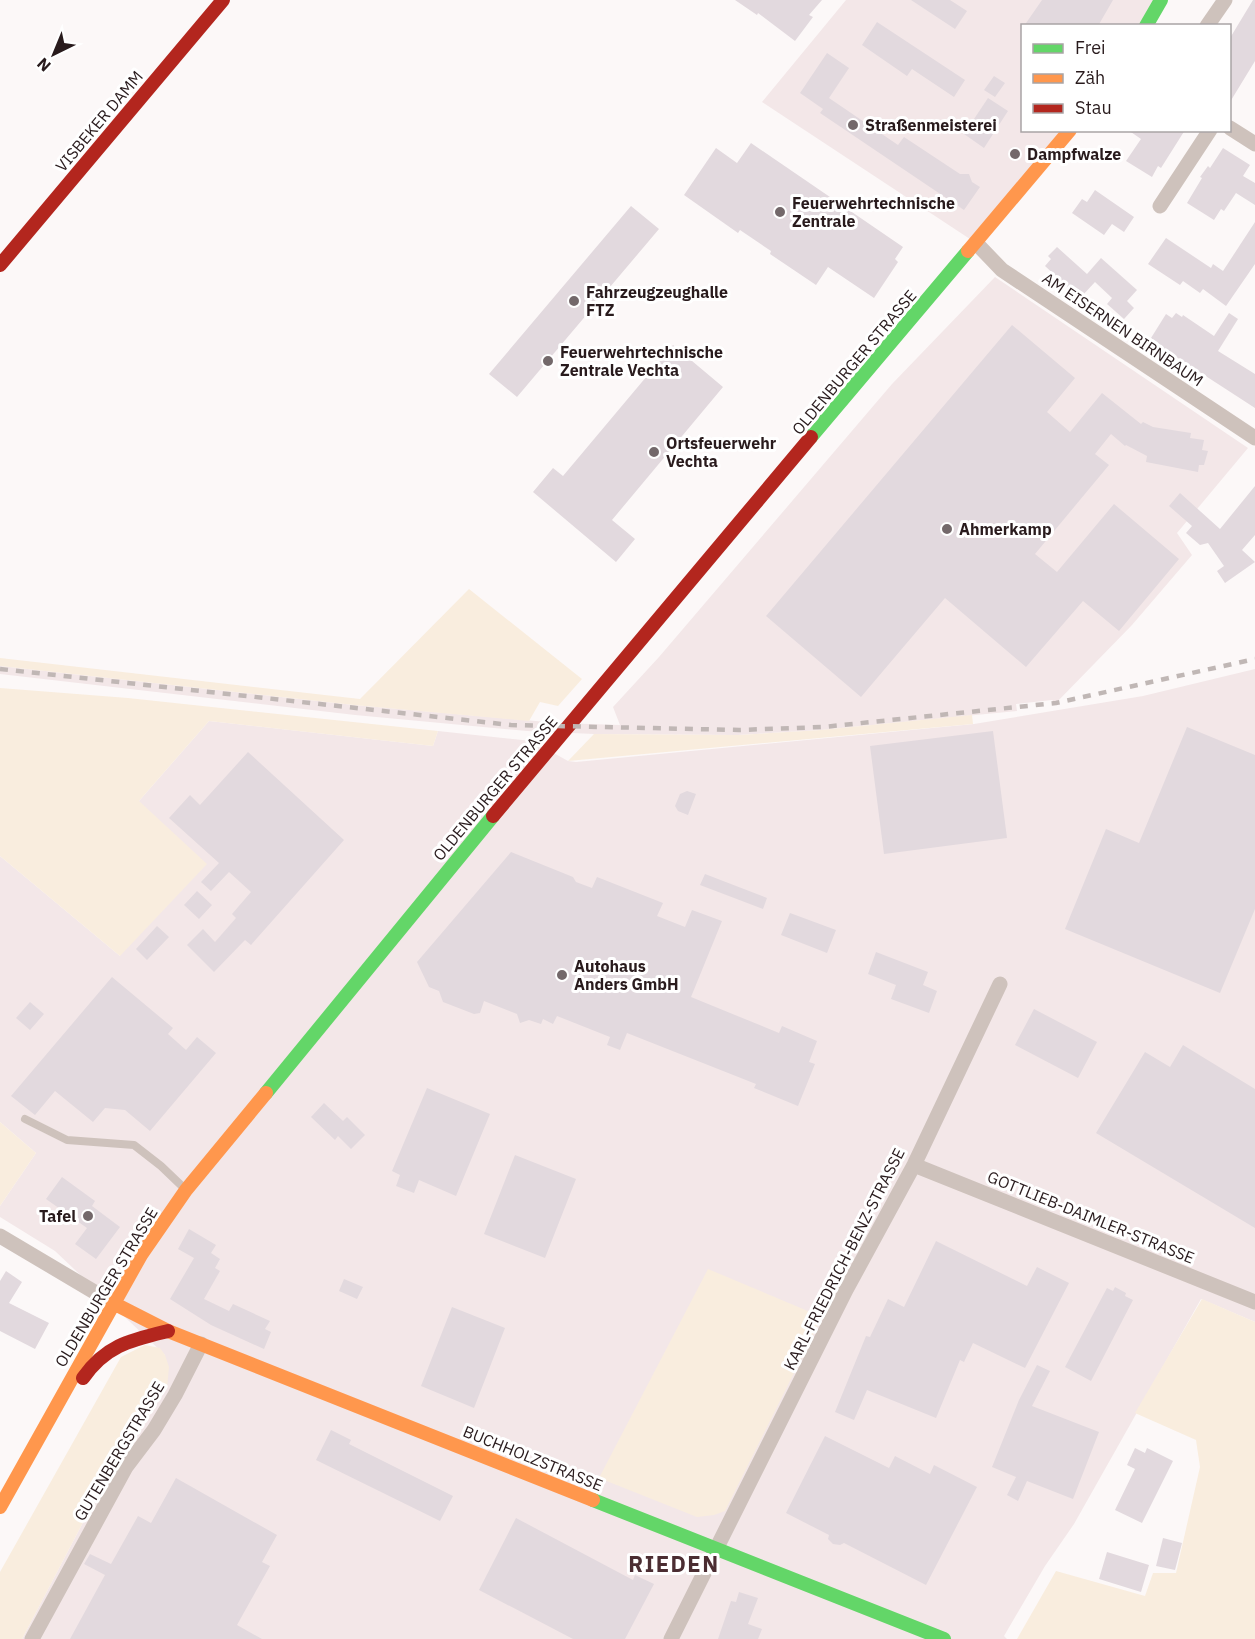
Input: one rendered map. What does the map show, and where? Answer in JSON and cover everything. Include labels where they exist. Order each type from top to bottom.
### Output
[{"type":"main road","name":"VISBEKER DAMM","points":[[0,265],[223,0]]},
{"type":"main road","points":[[1147,24],[1161,0]]},
{"type":"main road","name":"OLDENBURGER STRASSE","points":[[0,1507],[112,1303],[141,1255],[186,1190],[567,727],[1068,132]]},
{"type":"main road","name":"BUCHHOLZSTRASSE","points":[[112,1303],[168,1331],[944,1639]]},
{"type":"main road","points":[[9,1490],[47,1438],[91,1365],[106,1350],[168,1331]]},
{"type":"street","points":[[1208,24],[1225,0]]},
{"type":"street","points":[[1231,129],[1255,144]]},
{"type":"street","points":[[1160,206],[1209,132]]},
{"type":"street","name":"AM EISERNEN BIRNBAUM","points":[[976,243],[1002,270],[1255,438]]},
{"type":"street","name":"KARL-FRIEDRICH-BENZ-STRASSE","points":[[671,1639],[846,1290],[914,1165],[1000,984]]},
{"type":"street","name":"GOTTLIEB-DAIMLER-STRASSE","points":[[914,1165],[1255,1302]]},
{"type":"street","points":[[0,1236],[112,1303]]},
{"type":"street","name":"GUTENBERGSTRASSE","points":[[32,1639],[126,1467],[159,1421],[201,1344]]},
{"type":"lane","points":[[26,1119],[67,1140],[134,1145],[186,1190]]},
{"type":"shaded area","points":[[846,0],[1161,0],[1147,24],[1021,24],[1021,132],[1069,132],[976,243],[762,102]]},
{"type":"shaded area","points":[[995,277],[1248,448],[1177,533],[1192,555],[1132,625],[1056,703],[1052,700],[1016,704],[1017,711],[821,730],[738,735],[594,734],[527,731],[355,715],[0,674],[0,666],[354,705],[558,723],[620,725],[613,707],[659,657],[892,384]]},
{"type":"shaded area","points":[[469,589],[582,679],[558,706],[540,702],[529,721],[354,705],[0,666],[0,658],[360,699]]},
{"type":"shaded area","points":[[1255,669],[1255,1322],[1201,1299],[1074,1524],[1045,1566],[1004,1636],[1007,1639],[22,1639],[111,1469],[152,1412],[165,1355],[55,1251],[0,1217],[0,1206],[36,1153],[0,1122],[0,856],[120,956],[139,801],[209,721],[433,746],[438,731],[532,741],[568,761],[576,762],[974,724],[1143,696]]},
{"type":"shaded area","points":[[0,688],[128,698],[438,731],[433,746],[209,721],[139,801],[207,864],[120,956],[0,856]]},
{"type":"shaded area","points":[[972,715],[973,724],[568,761],[594,734],[738,735],[821,730]]},
{"type":"shaded area","points":[[0,1122],[36,1153],[0,1206]]},
{"type":"shaded area","points":[[708,1269],[822,1317],[725,1511],[697,1517],[599,1478]]},
{"type":"shaded area","points":[[1202,1299],[1255,1322],[1255,1639],[1017,1639],[1056,1571],[1145,1596],[1153,1573],[1176,1573],[1200,1467],[1196,1440],[1135,1413]]},
{"type":"shaded area","points":[[145,1345],[160,1348],[165,1355],[169,1367],[167,1388],[111,1469],[22,1639],[0,1639],[0,1572],[121,1357]]},
{"type":"building","points":[[735,0],[822,0],[809,15],[813,17],[795,41],[758,13],[757,15]]},
{"type":"building","points":[[911,0],[950,0],[967,11],[955,29]]},
{"type":"building","points":[[1042,0],[1113,0],[1099,24],[1025,24]]},
{"type":"building","points":[[1255,0],[1255,61],[1231,100],[1231,36]]},
{"type":"building","points":[[877,22],[965,80],[954,97],[912,69],[907,76],[862,45]]},
{"type":"building","name":"Straßenmeisterei","points":[[827,53],[849,68],[829,98],[898,145],[904,137],[960,174],[969,174],[972,182],[980,187],[964,210],[820,113],[823,109],[800,93]]},
{"type":"building","points":[[994,76],[1005,83],[995,97],[984,90]]},
{"type":"building","points":[[988,98],[1008,111],[984,148],[964,134]]},
{"type":"building","points":[[1131,132],[1184,132],[1161,168],[1158,166],[1152,177],[1126,161],[1141,139]]},
{"type":"building","name":"Feuerwehrtechnische Zentrale","points":[[751,143],[903,247],[895,259],[898,262],[874,298],[828,267],[816,285],[770,254],[771,251],[740,230],[738,233],[684,195],[716,148],[737,163]]},
{"type":"building","points":[[1223,148],[1250,165],[1243,176],[1255,183],[1255,205],[1236,193],[1224,211],[1221,209],[1214,220],[1187,203],[1202,178],[1200,177],[1208,166],[1210,168]]},
{"type":"building","points":[[1095,190],[1134,217],[1124,232],[1112,224],[1104,235],[1072,213],[1082,199],[1087,202]]},
{"type":"building","name":"Fahrzeugzeughalle FTZ","points":[[631,206],[659,229],[517,397],[489,374]]},
{"type":"building","points":[[1255,222],[1255,264],[1226,306],[1203,289],[1200,293],[1183,281],[1180,285],[1148,264],[1166,238],[1211,268],[1213,264],[1223,271]]},
{"type":"building","points":[[1057,247],[1087,274],[1101,258],[1137,290],[1127,301],[1134,308],[1124,319],[1107,304],[1112,298],[1095,282],[1082,296],[1071,285],[1069,288],[1045,266],[1051,259],[1048,256]]},
{"type":"building","points":[[1176,313],[1182,317],[1183,315],[1214,336],[1229,313],[1238,319],[1218,351],[1255,374],[1255,408],[1161,347],[1151,338],[1166,314],[1172,318]]},
{"type":"building","name":"Ahmerkamp","points":[[1012,325],[1075,378],[1047,412],[1070,432],[1102,393],[1141,424],[1143,422],[1153,427],[1191,433],[1190,438],[1204,440],[1202,450],[1208,451],[1204,465],[1199,465],[1198,472],[1146,462],[1147,456],[1125,446],[1111,434],[1095,454],[1109,465],[1035,554],[1057,572],[1114,504],[1179,559],[1119,631],[1083,601],[1026,667],[945,598],[861,697],[766,616]]},
{"type":"building","points":[[673,345],[723,387],[612,520],[635,539],[616,562],[533,492],[553,468],[563,476]]},
{"type":"building","points":[[1255,486],[1255,535],[1242,550],[1255,562],[1225,583],[1217,571],[1224,566],[1208,543],[1200,545],[1186,533],[1192,526],[1169,506],[1180,493],[1220,529]]},
{"type":"building","points":[[1187,727],[1255,755],[1255,909],[1220,993],[1065,929],[1106,829],[1139,843]]},
{"type":"building","points":[[993,731],[1007,838],[884,854],[870,746]]},
{"type":"building","points":[[248,752],[344,840],[251,945],[245,940],[214,972],[187,945],[203,929],[215,942],[236,918],[232,914],[251,892],[229,872],[211,891],[201,882],[219,863],[169,818],[190,795],[200,805]]},
{"type":"building","points":[[687,791],[696,794],[688,815],[678,811],[675,806],[680,794]]},
{"type":"building","name":"Autohaus Anders GmbH","points":[[511,852],[573,877],[576,882],[592,888],[597,877],[663,903],[657,916],[685,927],[692,910],[722,921],[691,997],[779,1033],[782,1026],[817,1041],[809,1062],[815,1064],[798,1106],[754,1088],[756,1084],[627,1033],[620,1050],[607,1045],[610,1037],[557,1016],[553,1024],[543,1019],[541,1024],[529,1020],[520,1023],[517,1014],[484,1001],[480,1013],[474,1014],[443,1002],[439,991],[429,987],[417,962]]},
{"type":"building","points":[[705,874],[767,898],[763,909],[700,885]]},
{"type":"building","points":[[197,891],[212,905],[199,919],[184,905]]},
{"type":"building","points":[[790,913],[836,930],[827,953],[781,935]]},
{"type":"building","points":[[157,926],[169,937],[147,960],[136,949]]},
{"type":"building","points":[[876,952],[928,972],[923,985],[937,991],[929,1013],[891,999],[896,985],[868,974]]},
{"type":"building","points":[[112,977],[173,1028],[168,1034],[186,1050],[197,1037],[216,1053],[150,1131],[125,1110],[105,1108],[93,1122],[55,1091],[35,1115],[11,1096]]},
{"type":"building","points":[[30,1002],[44,1014],[30,1030],[16,1018]]},
{"type":"building","points":[[1034,1009],[1097,1042],[1078,1078],[1015,1045]]},
{"type":"building","points":[[1183,1045],[1255,1089],[1255,1228],[1096,1133],[1145,1052],[1170,1067]]},
{"type":"building","points":[[427,1088],[490,1114],[456,1196],[419,1180],[414,1193],[396,1186],[400,1175],[392,1171]]},
{"type":"building","points":[[324,1103],[343,1121],[347,1117],[365,1135],[351,1149],[338,1136],[335,1140],[311,1117]]},
{"type":"building","points":[[515,1155],[576,1179],[545,1258],[484,1234]]},
{"type":"building","name":"Tafel","points":[[62,1177],[95,1201],[92,1206],[120,1227],[96,1259],[75,1244],[87,1228],[46,1199]]},
{"type":"building","points":[[189,1229],[216,1245],[211,1253],[220,1259],[215,1268],[220,1271],[204,1299],[229,1311],[233,1304],[270,1321],[265,1329],[271,1332],[264,1349],[211,1325],[170,1299],[194,1258],[178,1249]]},
{"type":"building","points":[[936,1241],[1027,1286],[1037,1267],[1069,1283],[1025,1368],[973,1343],[964,1362],[960,1360],[936,1418],[867,1390],[854,1420],[835,1412],[866,1336],[870,1337],[888,1299],[904,1307]]},
{"type":"building","points":[[6,1271],[22,1282],[9,1303],[49,1323],[35,1349],[0,1331],[0,1281]]},
{"type":"building","points":[[344,1279],[363,1287],[357,1299],[339,1291]]},
{"type":"building","points":[[1115,1287],[1133,1300],[1091,1381],[1065,1367],[1107,1288],[1113,1291]]},
{"type":"building","points":[[452,1307],[505,1328],[474,1408],[421,1386]]},
{"type":"building","points":[[1037,1365],[1050,1371],[1032,1406],[1099,1432],[1073,1499],[1027,1481],[1018,1501],[1007,1495],[1016,1477],[992,1467],[1019,1400]]},
{"type":"building","points":[[331,1430],[351,1440],[349,1444],[453,1496],[440,1521],[316,1460]]},
{"type":"building","points":[[825,1436],[889,1468],[895,1456],[930,1474],[934,1465],[977,1487],[926,1585],[844,1543],[833,1544],[828,1539],[829,1535],[786,1513]]},
{"type":"building","points":[[1135,1448],[1145,1453],[1147,1448],[1173,1461],[1142,1523],[1115,1510],[1135,1469],[1127,1465]]},
{"type":"building","points":[[176,1478],[277,1535],[262,1562],[270,1566],[237,1625],[262,1639],[70,1639],[105,1575],[84,1564],[90,1554],[111,1564],[138,1516],[151,1523]]},
{"type":"building","points":[[516,1518],[633,1580],[635,1575],[654,1584],[625,1639],[573,1639],[479,1590]]},
{"type":"building","points":[[1163,1538],[1182,1543],[1175,1570],[1156,1566]]},
{"type":"building","points":[[1107,1552],[1149,1565],[1141,1592],[1099,1579]]},
{"type":"building","points":[[739,1592],[758,1598],[748,1624],[762,1629],[758,1639],[718,1639],[731,1601],[736,1602]]},
{"type":"railway","points":[[0,669],[511,725],[739,730],[823,727],[1056,703],[1255,659]]},
{"type":"traffic: fast","points":[[1147,24],[1161,0]]},
{"type":"traffic: fast","points":[[811,437],[968,251]]},
{"type":"traffic: fast","points":[[266,1093],[493,816]]},
{"type":"traffic: fast","points":[[593,1500],[944,1639]]},
{"type":"traffic: slow","points":[[968,251],[1068,132]]},
{"type":"traffic: slow","points":[[0,1507],[141,1255],[186,1190],[266,1093]]},
{"type":"traffic: slow","points":[[113,1303],[168,1331],[593,1500]]},
{"type":"traffic: jam","points":[[0,265],[223,0]]},
{"type":"traffic: jam","points":[[493,816],[811,437]]},
{"type":"traffic: jam","points":[[83,1378],[101,1358],[120,1345],[168,1331]]},
{"type":"place","name":"Straßenmeisterei","points":[[853,125]]},
{"type":"place","name":"Dampfwalze","points":[[1015,154]]},
{"type":"place","name":"Feuerwehrtechnische Zentrale","points":[[780,212]]},
{"type":"place","name":"Fahrzeugzeughalle FTZ","points":[[574,301]]},
{"type":"place","name":"Feuerwehrtechnische Zentrale Vechta","points":[[548,361]]},
{"type":"place","name":"Ortsfeuerwehr Vechta","points":[[654,452]]},
{"type":"place","name":"Ahmerkamp","points":[[947,529]]},
{"type":"place","name":"Autohaus Anders GmbH","points":[[562,975]]},
{"type":"place","name":"Tafel","points":[[88,1216]]},
{"type":"district","name":"RIEDEN","points":[[674,1563]]}]
